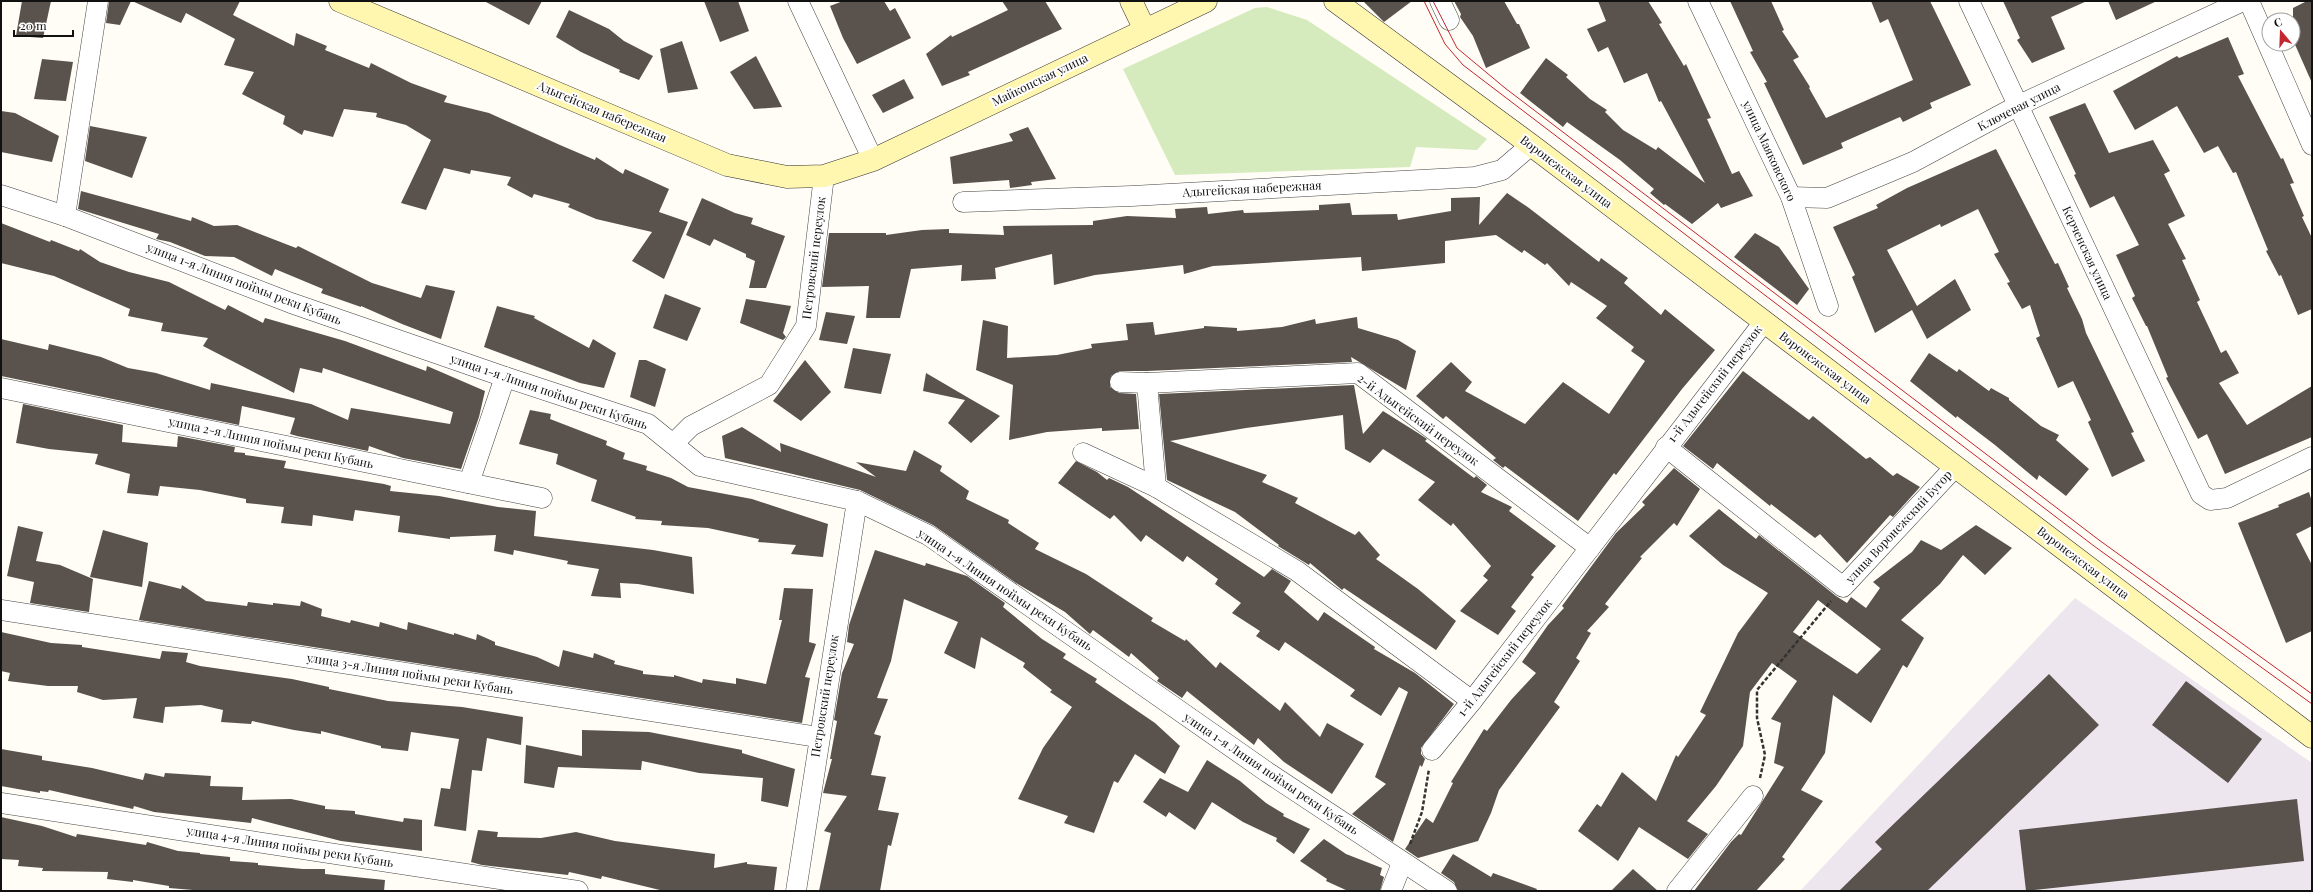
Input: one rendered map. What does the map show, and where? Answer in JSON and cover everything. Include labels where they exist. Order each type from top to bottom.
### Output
[{"type":"street","points":[[65,216],[98,1]]},
{"type":"street","name":"Адыгейская набережная","points":[[340,1],[727,165],[787,177],[824,176],[873,160]]},
{"type":"street","points":[[798,1],[873,160]]},
{"type":"street","points":[[1131,1],[1145,30]]},
{"type":"street","name":"Майкопская улица","points":[[873,160],[1206,1]]},
{"type":"street","name":"Воронежская улица","points":[[1335,1],[1531,145],[2312,737]]},
{"type":"street","points":[[1440,1],[1449,20]]},
{"type":"street","name":"улица Маяковского","points":[[1698,1],[1791,197],[1828,306]]},
{"type":"street","name":"Керченская улица","points":[[1969,1],[2017,106],[2201,494],[2210,500],[2227,498],[2312,457]]},
{"type":"street","name":"Ключевая улица","points":[[1791,197],[1827,198],[1913,162],[2017,106],[2243,1]]},
{"type":"street","points":[[2248,1],[2312,145]]},
{"type":"street","name":"Адыгейская набережная","points":[[963,202],[1132,196],[1476,177],[1502,170],[1531,145]]},
{"type":"street","name":"Петровский переулок","points":[[674,444],[691,426],[769,386],[806,326],[824,176]]},
{"type":"street","name":"улица 1-я Линия поймы реки Кубань","points":[[1,195],[65,216],[291,303],[505,377],[648,424],[700,466],[857,501],[928,535],[1267,772],[1402,863],[1447,891]]},
{"type":"street","name":"1-й Адыгейский переулок","points":[[1432,750],[1472,701],[1666,447],[1764,322]]},
{"type":"street","name":"2-й Адыгейский переулок","points":[[1120,382],[1147,383],[1358,373],[1590,548]]},
{"type":"street","points":[[469,483],[505,377]]},
{"type":"street","points":[[1147,383],[1156,487]]},
{"type":"street","name":"улица 2-я Линия поймы реки Кубань","points":[[1,388],[542,498]]},
{"type":"street","name":"1-й Адыгейский переулок","points":[[1666,447],[1843,587]]},
{"type":"street","points":[[1083,453],[1156,487],[1297,571],[1472,701]]},
{"type":"street","name":"улица Воронежский Бугор","points":[[1843,587],[1955,467]]},
{"type":"street","name":"Петровский переулок","points":[[796,891],[818,737],[857,501]]},
{"type":"street","name":"улица 3-я Линия поймы реки Кубань","points":[[1,610],[818,737]]},
{"type":"street","points":[[1677,891],[1753,796]]},
{"type":"street","name":"улица 4-я Линия поймы реки Кубань","points":[[1,802],[578,891]]},
{"type":"street","points":[[1391,891],[1402,863]]},
{"type":"path","points":[[1753,796],[1758,786],[1765,756],[1757,718],[1757,690],[1843,587]]},
{"type":"path","points":[[1402,863],[1422,812],[1432,750]]},
{"type":"shaded area","points":[[2075,598],[2312,763],[2312,891],[1800,891]]},
{"type":"green space","points":[[1267,7],[1307,20],[1487,139],[1477,150],[1416,147],[1410,167],[1175,175],[1123,69],[1255,8]]},
{"type":"building","points":[[22,1],[51,1],[43,38],[16,36]]},
{"type":"building","points":[[109,1],[131,1],[120,25],[106,23]]},
{"type":"building","points":[[132,1],[240,1],[233,15],[294,46],[296,33],[327,46],[325,50],[369,68],[371,63],[411,83],[447,96],[444,102],[489,113],[595,160],[596,157],[623,174],[625,169],[669,189],[659,212],[688,222],[664,279],[632,261],[652,232],[596,219],[568,207],[570,204],[534,194],[532,198],[507,185],[511,177],[471,170],[470,174],[444,168],[426,210],[401,203],[431,140],[406,125],[376,117],[377,113],[344,109],[333,137],[304,130],[302,135],[283,124],[285,116],[242,94],[254,72],[224,65],[235,39],[186,13],[181,23]]},
{"type":"building","points":[[484,1],[542,1],[529,25]]},
{"type":"building","points":[[704,1],[738,1],[749,31],[720,42]]},
{"type":"building","points":[[843,1],[884,1],[890,11],[895,8],[911,38],[857,64],[843,38],[830,6]]},
{"type":"building","points":[[1002,1],[1045,1],[1062,29],[968,72],[970,75],[942,86],[926,54],[951,35],[952,37],[1008,10]]},
{"type":"building","points":[[1363,1],[1412,1],[1384,22]]},
{"type":"building","points":[[1454,1],[1504,1],[1517,24],[1519,24],[1530,48],[1486,68],[1473,36],[1460,17],[1461,14]]},
{"type":"building","points":[[1598,1],[1648,1],[1662,23],[1659,24],[1684,66],[1686,64],[1711,118],[1707,119],[1732,174],[1739,171],[1753,196],[1721,208],[1718,203],[1692,224],[1665,204],[1664,205],[1650,193],[1654,189],[1620,160],[1567,122],[1563,127],[1520,93],[1546,58],[1568,75],[1566,77],[1590,99],[1607,110],[1605,112],[1623,130],[1656,150],[1658,147],[1705,183],[1661,101],[1659,102],[1647,73],[1624,83],[1608,47],[1598,52],[1587,29],[1606,21]]},
{"type":"building","points":[[1730,1],[1771,1],[1784,30],[1782,31],[1799,57],[1793,60],[1810,87],[1809,88],[1826,118],[1913,80],[1888,19],[1880,23],[1871,1],[1930,1],[1971,85],[1930,103],[1932,108],[1903,122],[1900,117],[1841,143],[1843,148],[1803,165],[1764,83],[1767,82],[1750,52],[1753,51]]},
{"type":"building","points":[[2003,1],[2087,1],[2051,17],[2065,49],[2032,63],[2017,40],[2020,38]]},
{"type":"building","points":[[2108,1],[2157,1],[2116,20]]},
{"type":"building","points":[[2307,1],[2312,1],[2312,83],[2298,52],[2301,52],[2301,12],[2293,12],[2293,8]]},
{"type":"building","points":[[569,10],[609,29],[624,41],[653,56],[639,80],[619,72],[620,70],[581,52],[556,37]]},
{"type":"building","points":[[2228,37],[2244,74],[2238,76],[2281,159],[2283,158],[2294,183],[2290,184],[2304,216],[2302,217],[2312,238],[2312,309],[2298,315],[2281,275],[2279,276],[2266,251],[2268,250],[2236,172],[2233,173],[2218,146],[2204,153],[2177,106],[2135,130],[2113,91],[2177,56],[2179,58]]},
{"type":"building","points":[[682,41],[698,89],[668,93],[660,49]]},
{"type":"building","points":[[756,56],[782,107],[754,109],[730,72]]},
{"type":"building","points":[[42,59],[73,62],[66,101],[34,99]]},
{"type":"building","points":[[904,79],[914,98],[883,113],[872,95]]},
{"type":"building","points":[[2085,103],[2109,153],[2153,140],[2170,171],[2164,174],[2185,216],[2168,224],[2186,259],[2182,260],[2200,300],[2197,302],[2221,353],[2226,350],[2239,373],[2219,383],[2247,425],[2312,386],[2312,437],[2225,474],[2207,434],[2198,439],[2166,378],[2168,377],[2147,326],[2132,298],[2135,296],[2116,255],[2139,245],[2114,196],[2090,208],[2074,175],[2076,174],[2049,117]]},
{"type":"building","points":[[1,111],[15,113],[59,136],[52,162],[1,152]]},
{"type":"building","points":[[90,126],[147,137],[132,178],[85,161]]},
{"type":"building","points":[[1028,127],[1056,179],[1031,182],[1032,185],[1010,188],[1009,180],[953,184],[950,157],[1013,141],[1009,134]]},
{"type":"building","points":[[1996,149],[2055,264],[2058,263],[2069,287],[2067,288],[2082,319],[2086,333],[2134,432],[2131,433],[2145,461],[2112,477],[2088,422],[2091,420],[2073,381],[2058,388],[2036,338],[2040,336],[2030,305],[2022,309],[2007,283],[2010,282],[1994,254],[1999,252],[1978,209],[1941,227],[1940,224],[1887,250],[1917,306],[1955,279],[1971,310],[1927,339],[1912,310],[1875,333],[1852,277],[1855,275],[1833,227],[1878,208],[1876,205],[1907,188]]},
{"type":"building","points":[[81,191],[191,221],[192,217],[214,226],[237,225],[296,248],[298,246],[372,283],[421,298],[426,285],[455,291],[441,339],[361,306],[321,293],[323,289],[275,269],[272,276],[234,257],[205,256],[170,242],[156,239],[159,234],[78,209]]},
{"type":"building","points":[[1507,193],[1529,208],[1599,262],[1601,258],[1628,278],[1624,283],[1661,315],[1665,309],[1715,350],[1682,389],[1616,475],[1614,473],[1578,521],[1505,466],[1503,468],[1493,460],[1496,458],[1446,416],[1443,419],[1416,396],[1451,362],[1472,382],[1465,391],[1525,424],[1563,382],[1609,414],[1645,361],[1631,351],[1634,347],[1596,318],[1607,306],[1571,282],[1569,286],[1547,263],[1545,265],[1524,250],[1522,253],[1496,235],[1445,241],[1445,263],[1362,271],[1361,257],[1213,266],[1184,274],[1183,265],[1095,275],[1054,285],[1052,254],[995,268],[996,279],[961,281],[962,265],[911,269],[900,318],[866,318],[869,286],[822,287],[829,233],[886,233],[886,235],[922,230],[949,229],[949,233],[1004,235],[1003,226],[1093,225],[1093,221],[1127,216],[1176,218],[1175,209],[1207,207],[1208,214],[1243,210],[1244,213],[1319,210],[1319,205],[1350,203],[1352,215],[1397,214],[1398,220],[1451,211],[1451,198],[1480,197],[1479,225]]},
{"type":"building","points":[[702,198],[735,213],[753,218],[751,224],[785,236],[766,288],[749,288],[755,261],[746,257],[746,254],[714,239],[710,246],[686,235]]},
{"type":"building","points":[[1,223],[50,242],[51,240],[79,251],[80,249],[100,262],[129,272],[169,282],[225,310],[228,305],[263,323],[265,318],[345,341],[426,371],[427,366],[485,391],[479,417],[461,469],[403,458],[369,446],[368,451],[290,434],[295,418],[242,406],[239,425],[1,376],[1,339],[48,350],[49,344],[101,357],[128,368],[156,373],[210,390],[211,383],[311,404],[348,420],[351,408],[450,424],[453,412],[323,368],[322,373],[300,368],[294,393],[203,346],[208,338],[161,331],[163,323],[128,316],[130,309],[54,276],[1,263]]},
{"type":"building","points":[[1755,233],[1779,247],[1809,289],[1797,305],[1734,257]]},
{"type":"building","points":[[665,294],[701,308],[687,341],[653,328]]},
{"type":"building","points":[[746,299],[791,306],[783,333],[786,337],[783,340],[740,323]]},
{"type":"building","points":[[497,306],[535,316],[534,318],[589,348],[593,339],[616,353],[604,388],[580,383],[484,347]]},
{"type":"building","points":[[826,312],[855,316],[847,344],[819,340]]},
{"type":"building","points":[[1357,317],[1358,328],[1398,340],[1416,351],[1406,390],[1351,357],[1352,362],[1120,371],[1111,376],[1110,387],[1119,393],[1136,394],[1139,429],[1102,431],[1102,428],[1047,432],[1009,440],[1013,385],[976,370],[983,320],[1008,326],[1007,358],[1057,355],[1092,348],[1091,344],[1128,340],[1126,324],[1153,322],[1155,335],[1204,328],[1204,326],[1237,328],[1237,331],[1282,327],[1315,319],[1316,324]]},
{"type":"building","points":[[853,348],[891,354],[881,394],[844,388]]},
{"type":"building","points":[[1929,353],[1957,372],[1959,369],[1989,391],[1991,388],[2009,398],[2009,400],[2041,426],[2059,435],[2056,440],[2089,469],[2066,496],[2039,475],[2037,480],[1995,445],[1957,416],[1956,418],[1910,381]]},
{"type":"building","points":[[639,360],[646,360],[666,369],[655,407],[630,397]]},
{"type":"building","points":[[805,360],[831,392],[801,421],[773,401]]},
{"type":"building","points":[[1743,371],[1809,420],[1813,416],[1866,459],[1870,457],[1893,476],[1897,473],[1920,487],[1893,517],[1890,515],[1847,563],[1820,534],[1815,538],[1771,504],[1770,506],[1717,463],[1713,469],[1683,446]]},
{"type":"building","points":[[926,373],[1000,416],[971,443],[948,423],[965,400],[923,391]]},
{"type":"building","points":[[1354,385],[1363,434],[1383,411],[1427,439],[1425,441],[1474,478],[1476,476],[1487,485],[1481,492],[1512,507],[1509,511],[1556,546],[1531,575],[1534,577],[1511,607],[1516,611],[1498,635],[1460,611],[1488,580],[1483,576],[1491,566],[1453,523],[1451,526],[1418,500],[1435,482],[1383,449],[1370,463],[1345,449],[1343,415],[1246,428],[1170,441],[1267,475],[1262,482],[1298,498],[1295,503],[1355,535],[1359,531],[1380,555],[1376,559],[1418,589],[1456,621],[1436,650],[1344,588],[1342,590],[1310,563],[1309,565],[1278,546],[1279,545],[1235,512],[1167,480],[1159,394]]},
{"type":"building","points":[[23,404],[123,425],[122,442],[177,447],[178,436],[235,447],[234,452],[245,453],[245,455],[286,461],[284,468],[384,484],[391,486],[390,491],[439,496],[498,507],[536,511],[534,536],[653,550],[692,557],[694,594],[638,584],[620,583],[621,598],[591,596],[599,569],[567,564],[568,561],[514,550],[513,555],[494,551],[496,535],[450,537],[450,539],[398,532],[400,516],[355,510],[353,521],[313,515],[312,526],[281,523],[284,507],[246,503],[246,499],[200,490],[160,486],[158,496],[127,493],[130,474],[95,464],[98,454],[49,449],[16,443]]},
{"type":"building","points":[[530,410],[551,414],[550,419],[607,441],[606,445],[625,453],[623,459],[647,466],[646,470],[671,478],[688,487],[752,499],[828,524],[823,557],[791,554],[796,545],[758,542],[759,539],[708,528],[661,525],[662,521],[635,519],[636,517],[591,501],[597,480],[556,464],[558,454],[519,444]]},
{"type":"building","points":[[742,427],[781,452],[780,443],[876,477],[856,462],[906,471],[914,450],[942,466],[940,471],[969,491],[966,499],[1009,520],[1008,523],[1039,543],[1035,549],[1086,574],[1153,618],[1151,621],[1185,641],[1186,639],[1216,668],[1220,662],[1280,711],[1285,702],[1320,737],[1327,723],[1364,744],[1332,794],[1284,762],[1258,738],[1254,745],[1187,691],[1182,698],[1157,681],[1159,678],[1131,653],[1129,657],[1093,630],[1090,634],[1065,612],[1016,583],[933,525],[860,490],[725,458],[722,436]]},
{"type":"building","points":[[1076,461],[1097,472],[1107,480],[1109,478],[1128,487],[1264,577],[1272,569],[1291,581],[1284,592],[1318,621],[1324,612],[1375,647],[1374,649],[1415,673],[1454,704],[1421,748],[1421,754],[1425,759],[1422,767],[1420,765],[1393,842],[1352,814],[1386,784],[1375,777],[1408,692],[1399,687],[1381,716],[1350,696],[1355,690],[1285,642],[1279,651],[1256,636],[1260,631],[1232,613],[1241,603],[1215,584],[1218,579],[1187,556],[1183,562],[1146,535],[1141,542],[1114,515],[1110,519],[1058,483]]},
{"type":"building","points":[[1674,468],[1700,489],[1677,526],[1674,523],[1640,557],[1642,558],[1605,604],[1609,607],[1587,631],[1591,633],[1576,658],[1580,661],[1554,702],[1560,707],[1499,790],[1491,813],[1478,841],[1418,858],[1405,849],[1426,818],[1433,823],[1453,783],[1451,782],[1484,729],[1487,731],[1511,700],[1536,673],[1522,662],[1548,625],[1564,608],[1562,606],[1616,533],[1645,505],[1642,502]]},
{"type":"building","points":[[2309,492],[2312,502],[2312,526],[2296,534],[2312,565],[2312,631],[2286,643],[2238,523],[2279,507],[2278,505]]},
{"type":"building","points":[[1719,509],[1756,539],[1759,535],[1836,596],[1847,603],[1851,597],[1866,608],[1880,588],[1873,582],[1912,552],[1921,540],[1941,550],[1976,525],[2012,548],[1985,575],[1963,555],[1940,584],[1901,620],[1924,638],[1907,668],[1903,665],[1871,723],[1833,695],[1825,753],[1801,790],[1823,801],[1782,857],[1785,859],[1756,891],[1694,891],[1731,842],[1739,834],[1741,835],[1784,767],[1774,763],[1781,723],[1771,719],[1797,681],[1772,663],[1750,692],[1743,746],[1716,786],[1687,821],[1708,834],[1688,859],[1639,827],[1618,861],[1578,831],[1597,804],[1601,807],[1622,772],[1656,801],[1676,755],[1678,757],[1706,715],[1700,712],[1738,633],[1768,593],[1723,565],[1689,536]],"holes":[[[1818,600],[1881,649],[1857,674],[1793,632]]]},
{"type":"building","points":[[18,526],[43,532],[36,561],[60,565],[93,579],[89,612],[30,603],[34,582],[7,576]]},
{"type":"building","points":[[103,530],[148,543],[142,587],[90,577]]},
{"type":"building","points":[[875,550],[925,566],[926,563],[967,576],[1005,603],[1003,607],[1042,639],[1066,654],[1063,658],[1097,679],[1095,682],[1155,723],[1180,746],[1165,774],[1135,754],[1118,783],[1114,781],[1094,833],[1064,823],[1068,816],[1018,799],[1043,748],[1072,707],[1050,692],[1052,690],[1023,667],[1025,663],[981,637],[975,669],[944,653],[958,622],[904,599],[891,661],[877,698],[888,699],[874,734],[881,736],[871,775],[886,777],[878,810],[899,813],[891,846],[888,845],[880,891],[819,891],[831,833],[824,831],[847,796],[823,793],[832,759],[830,759],[837,721],[834,720],[842,673],[854,644],[847,642],[849,625]]},
{"type":"building","points":[[149,581],[181,589],[182,585],[206,601],[247,606],[248,602],[300,606],[301,601],[322,609],[321,616],[350,623],[351,620],[379,627],[380,622],[407,630],[408,622],[476,640],[477,634],[495,642],[495,645],[537,657],[559,667],[563,650],[593,658],[594,653],[615,661],[614,664],[643,671],[643,674],[674,677],[674,675],[702,683],[703,679],[736,684],[736,678],[766,684],[782,620],[779,620],[784,588],[813,589],[809,642],[816,644],[805,677],[810,678],[802,723],[139,620]]},
{"type":"building","points":[[1,632],[51,643],[82,645],[82,647],[160,659],[162,651],[188,653],[186,662],[200,666],[292,679],[329,687],[329,689],[388,701],[462,707],[523,717],[521,745],[487,738],[482,771],[472,770],[466,831],[434,826],[441,788],[450,789],[459,739],[411,732],[408,751],[381,748],[381,746],[321,731],[321,734],[252,721],[251,724],[221,722],[223,710],[201,705],[165,707],[163,723],[133,718],[137,698],[103,700],[77,692],[78,686],[48,686],[8,681],[10,673],[1,671]]},
{"type":"building","points":[[2049,674],[2099,725],[1927,891],[1839,891],[1882,849],[1875,842]]},
{"type":"building","points":[[2186,681],[2262,739],[2228,783],[2152,725]]},
{"type":"building","points":[[582,730],[649,732],[742,750],[742,753],[795,769],[788,807],[761,801],[763,778],[699,773],[642,761],[641,770],[558,767],[554,788],[524,783],[526,745],[582,756]]},
{"type":"building","points":[[1,749],[42,756],[42,760],[92,768],[143,780],[145,773],[164,777],[165,773],[211,776],[210,786],[243,787],[242,800],[291,799],[325,806],[325,809],[355,811],[355,814],[403,822],[404,818],[422,820],[422,851],[341,841],[252,818],[251,823],[154,812],[134,806],[133,809],[49,790],[48,792],[40,791],[40,793],[1,786]]},
{"type":"building","points":[[1207,760],[1240,781],[1266,803],[1284,814],[1283,816],[1310,829],[1294,854],[1276,841],[1277,838],[1243,822],[1212,802],[1195,830],[1169,812],[1166,817],[1143,802],[1160,778],[1188,792]]},
{"type":"building","points":[[2297,799],[2304,861],[2026,891],[2019,830]]},
{"type":"building","points":[[1,817],[42,826],[76,837],[77,834],[146,845],[147,842],[178,851],[230,857],[230,861],[303,869],[325,869],[325,874],[385,880],[384,891],[205,891],[169,888],[169,886],[133,880],[133,882],[107,879],[108,872],[42,871],[43,868],[18,866],[19,860],[1,859]]},
{"type":"building","points":[[478,830],[498,832],[497,837],[541,838],[576,832],[615,841],[715,854],[714,868],[747,862],[747,864],[777,867],[774,891],[664,891],[602,876],[601,879],[569,872],[568,875],[482,865],[471,862]]},
{"type":"building","points":[[1324,839],[1346,854],[1382,868],[1380,875],[1384,877],[1380,891],[1348,891],[1326,881],[1327,879],[1300,861]]},
{"type":"building","points":[[1453,854],[1491,877],[1493,873],[1537,889],[1536,891],[1458,891],[1454,882],[1441,873]]},
{"type":"building","points":[[1633,869],[1658,891],[1611,891]]},
{"type":"tram line","points":[[1424,1],[1445,44],[1463,65],[2094,546],[2312,704]]},
{"type":"tram line","points":[[1433,1],[1457,48],[1505,88],[2099,540],[2312,694]]}]
